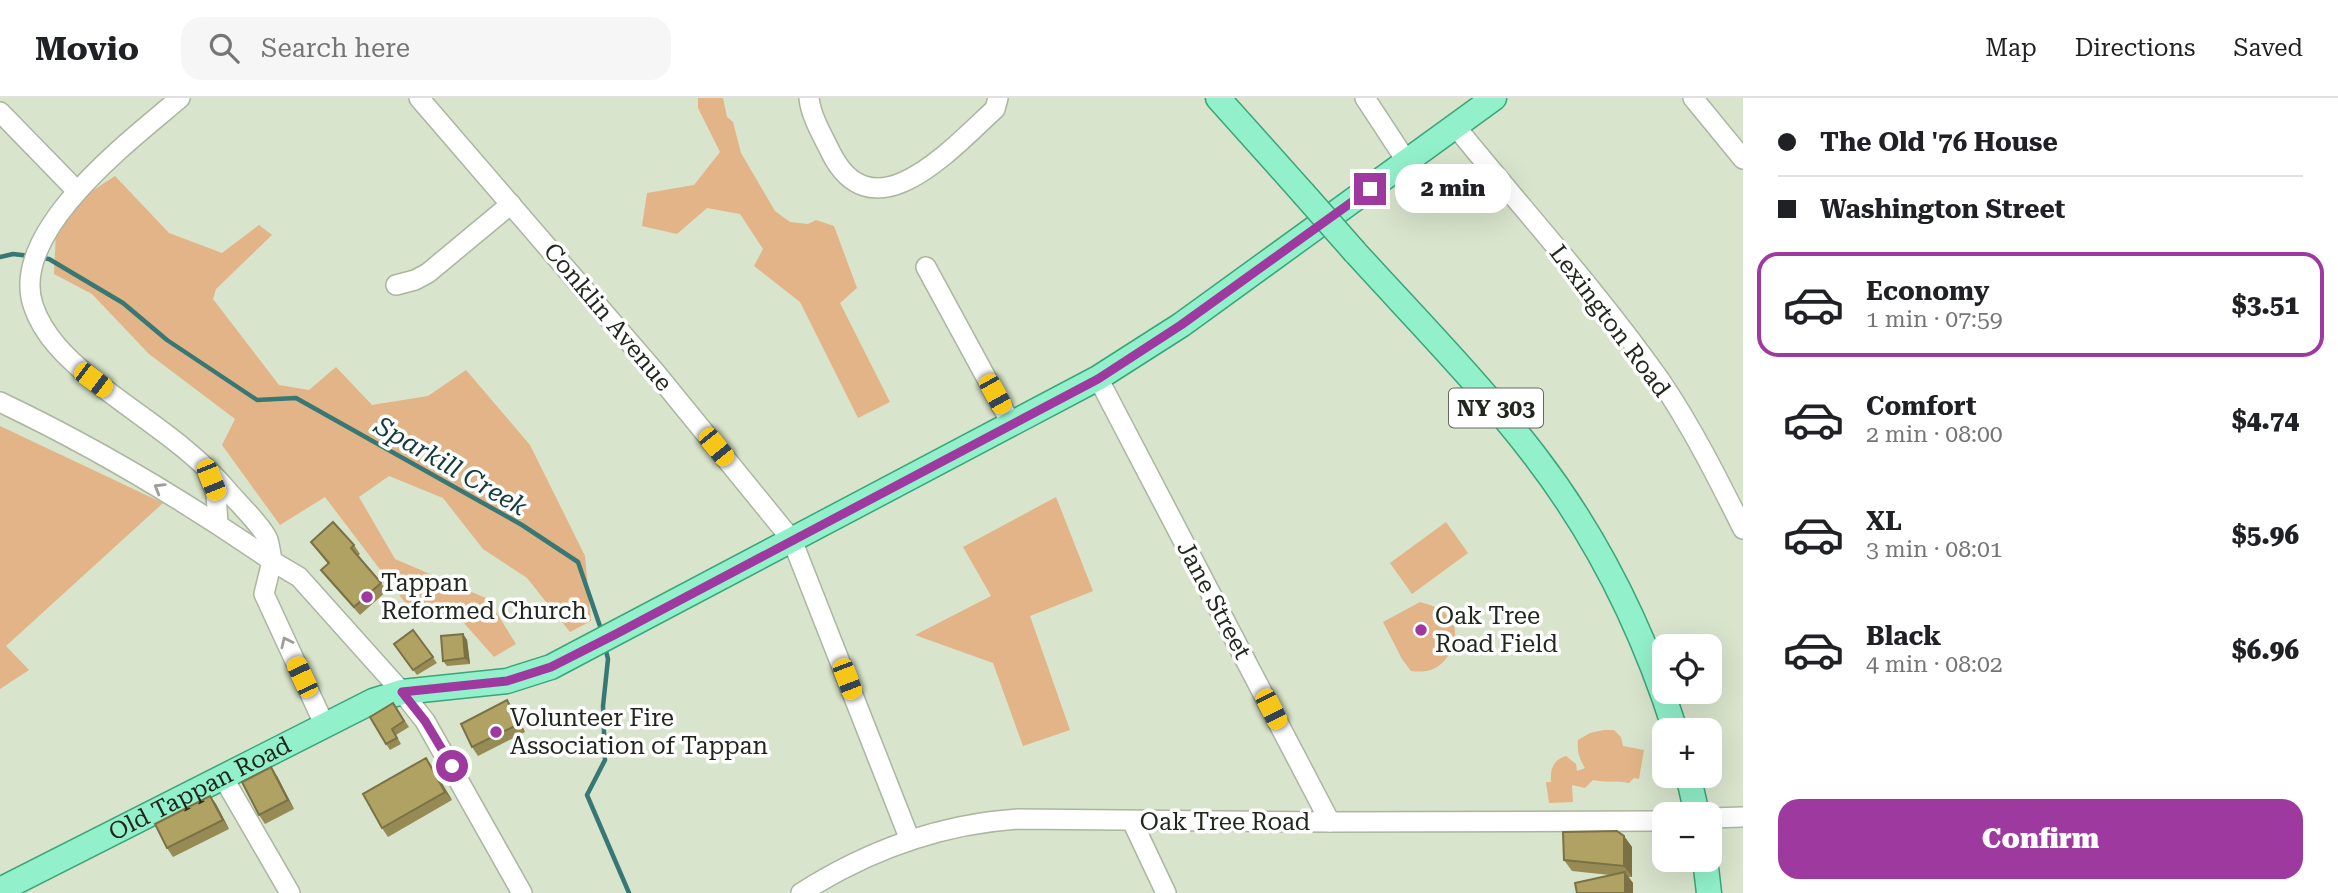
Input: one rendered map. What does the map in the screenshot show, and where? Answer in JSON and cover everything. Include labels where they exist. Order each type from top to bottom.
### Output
[{"type":"main road","name":"NY 303","points":[[1218,98],[1503,416],[1563,495],[1597,549],[1628,610],[1656,674],[1671,718]]},
{"type":"main road","name":"Old Tappan Road","points":[[0,890],[373,702],[402,692],[507,681],[551,667],[1012,425],[1098,379],[1181,325],[1494,98]]},
{"type":"main road","points":[[1707,872],[1709,893]]},
{"type":"street","points":[[180,98],[131,139],[77,191],[53,220],[34,257],[30,277],[32,304],[43,328],[62,352],[93,380],[191,453],[268,538],[272,561],[264,594],[325,726]]},
{"type":"street","name":"Conklin Avenue","points":[[419,98],[656,373],[792,540],[910,840]]},
{"type":"street","points":[[809,98],[818,127],[838,167],[855,183],[882,189],[905,182],[925,171],[995,109],[998,98]]},
{"type":"street","points":[[1366,98],[1407,162]]},
{"type":"street","points":[[1693,98],[1743,159]]},
{"type":"street","points":[[0,112],[77,191]]},
{"type":"street","name":"Lexington Road","points":[[1456,127],[1609,313],[1661,382],[1743,529]]},
{"type":"street","points":[[396,285],[415,280],[428,272],[511,204]]},
{"type":"street","points":[[926,267],[1012,425]]},
{"type":"street","name":"Jane Street","points":[[1098,379],[1330,822]]},
{"type":"street","points":[[0,402],[89,445],[218,523],[299,577],[425,721],[522,893]]},
{"type":"street","points":[[205,466],[216,494],[218,523]]},
{"type":"street","points":[[224,779],[290,893]]},
{"type":"street","points":[[1722,818],[1743,817]]},
{"type":"street","name":"Oak Tree Road","points":[[801,893],[857,863],[910,840],[963,825],[989,821],[1652,821]]},
{"type":"street","points":[[1132,821],[1166,893]]},
{"type":"shaded area","points":[[698,98],[723,98],[727,117],[733,122],[741,153],[775,211],[790,222],[808,224],[816,220],[834,226],[857,288],[840,303],[890,402],[858,418],[800,302],[754,266],[763,249],[740,214],[707,208],[677,234],[642,226],[647,193],[694,185],[720,152],[698,108]]},
{"type":"shaded area","points":[[115,176],[169,233],[222,253],[259,225],[272,235],[216,289],[213,299],[279,385],[309,390],[336,367],[372,405],[428,396],[466,370],[530,445],[585,556],[591,621],[570,632],[527,578],[483,549],[443,498],[389,476],[359,497],[395,559],[488,599],[516,644],[494,657],[464,623],[410,609],[325,497],[280,525],[222,445],[235,419],[149,354],[92,294],[54,274],[56,232],[86,195]]},
{"type":"shaded area","points":[[0,426],[163,503],[6,646],[29,670],[0,689]]},
{"type":"shaded area","points":[[1056,497],[1093,591],[1030,616],[1070,730],[1023,746],[993,663],[915,635],[991,596],[963,547]]},
{"type":"shaded area","points":[[1446,522],[1468,553],[1412,594],[1390,563]]},
{"type":"shaded area","name":"Oak Tree Road Field","points":[[1420,602],[1439,609],[1449,617],[1455,630],[1455,638],[1445,660],[1433,669],[1417,672],[1411,671],[1402,659],[1383,622]]},
{"type":"shaded area","points":[[1614,730],[1621,737],[1623,746],[1644,750],[1639,779],[1634,778],[1629,783],[1593,780],[1585,788],[1572,785],[1573,802],[1549,803],[1546,782],[1551,782],[1555,763],[1566,756],[1576,764],[1577,771],[1585,768],[1579,755],[1578,740],[1590,733]]},
{"type":"building","points":[[333,522],[354,545],[351,548],[381,583],[354,607],[321,570],[329,563],[311,542]]},
{"type":"building","points":[[413,630],[433,657],[413,670],[394,644]]},
{"type":"building","points":[[463,634],[465,658],[443,661],[441,636]]},
{"type":"building","points":[[507,700],[519,724],[472,747],[461,724]]},
{"type":"building","points":[[393,703],[404,721],[392,729],[397,738],[386,744],[370,717]]},
{"type":"building","points":[[426,758],[445,792],[382,828],[363,794]]},
{"type":"building","points":[[271,767],[288,800],[259,815],[242,782]]},
{"type":"building","points":[[210,796],[223,820],[167,848],[155,824]]},
{"type":"building","points":[[1617,831],[1624,836],[1624,866],[1564,860],[1563,832]]},
{"type":"building","points":[[1625,872],[1625,893],[1577,893],[1575,883]]},
{"type":"waterway","name":"Sparkill Creek","points":[[0,257],[13,254],[30,256]]},
{"type":"waterway","name":"Sparkill Creek","points":[[42,258],[49,259],[123,303],[167,340],[257,400],[296,398],[522,525],[578,562],[602,632]]},
{"type":"waterway","name":"Sparkill Creek","points":[[605,647],[608,659],[603,706],[605,760],[587,795],[629,893]]},
{"type":"place","name":"Tappan Reformed Church","points":[[367,597]]},
{"type":"place","name":"Oak Tree Road Field","points":[[1421,630]]},
{"type":"place","name":"Volunteer Fire Association of Tappan","points":[[496,732]]},
{"type":"route","points":[[452,766],[425,721],[402,692],[507,681],[551,667],[616,634],[1098,379],[1181,325],[1370,189]]}]
